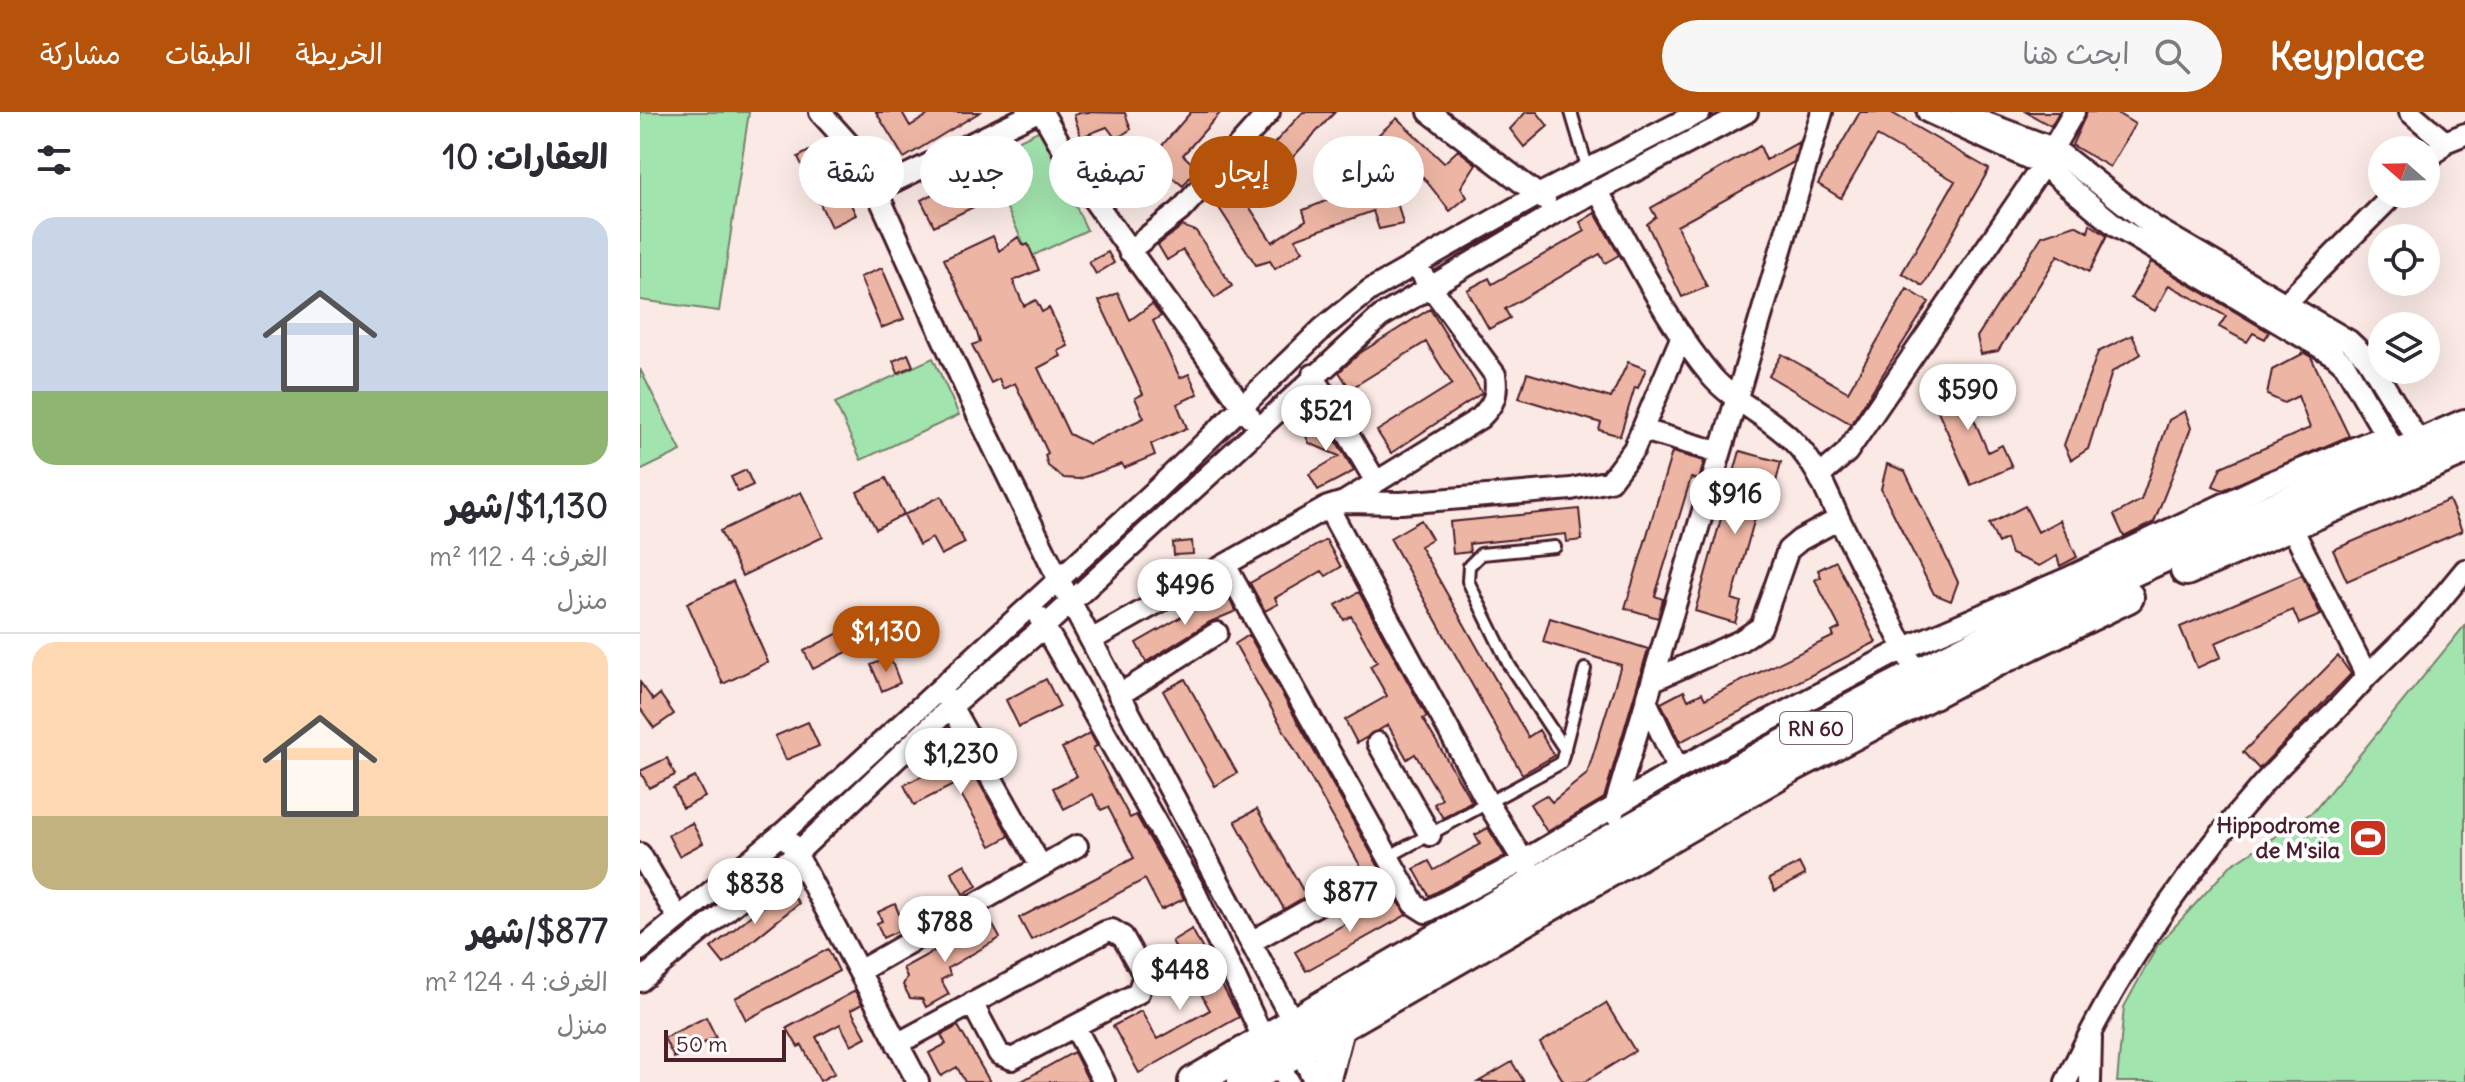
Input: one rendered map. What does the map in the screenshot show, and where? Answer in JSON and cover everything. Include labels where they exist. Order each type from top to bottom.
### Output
[{"type":"main road","name":"RN 60","points":[[1194,1082],[1285,1052],[1338,1029],[1588,880],[1800,762],[2465,425]]},
{"type":"main road","name":"RN 60","points":[[2408,454],[2465,449]]},
{"type":"main road","name":"RN 60","points":[[1243,1082],[1530,872],[1606,844],[1754,760],[1994,637],[2285,514]]},
{"type":"main road","points":[[1324,1082],[1338,1029]]},
{"type":"street","points":[[820,112],[842,136]]},
{"type":"street","points":[[904,177],[1039,112],[1059,148],[1129,251],[1257,427]]},
{"type":"street","points":[[1129,251],[1180,211],[1269,112]]},
{"type":"street","points":[[1429,112],[1540,194],[1555,213]]},
{"type":"street","points":[[640,950],[784,832],[1323,328],[1370,290],[1540,194],[1700,112]]},
{"type":"street","points":[[640,981],[797,853],[952,706],[1044,627],[1313,375],[1380,317],[1555,213],[1747,112]]},
{"type":"street","points":[[1928,112],[2048,156],[2117,227],[2335,356],[2345,365],[2408,454]]},
{"type":"street","points":[[1956,112],[2048,156],[2154,227],[2349,341],[2367,358],[2408,454]]},
{"type":"street","points":[[1821,475],[1847,452],[2048,156],[2074,112]]},
{"type":"street","points":[[2410,112],[2445,142]]},
{"type":"street","points":[[1606,844],[1819,113]]},
{"type":"street","points":[[2440,147],[2465,134]]},
{"type":"street","points":[[1597,190],[1682,336],[1713,378],[1792,440],[1821,475],[1839,519],[1918,676]]},
{"type":"street","points":[[884,208],[976,411],[1058,578],[1251,942],[1285,1052]]},
{"type":"street","points":[[2286,303],[2380,208]]},
{"type":"street","points":[[1091,640],[1376,482],[1480,418],[1493,406],[1497,391],[1495,375],[1413,264]]},
{"type":"street","points":[[1336,504],[1401,503],[1597,485],[1610,481],[1643,430],[1659,384],[1682,336]]},
{"type":"street","points":[[1313,375],[1376,482]]},
{"type":"street","points":[[1643,430],[1719,452]]},
{"type":"street","points":[[1225,565],[1388,857],[1422,912],[1530,872],[1614,809],[1678,769],[1905,648],[2066,579],[2266,484],[2408,454]]},
{"type":"street","points":[[1336,504],[1488,803],[1530,872]]},
{"type":"street","points":[[2285,514],[2367,676]]},
{"type":"street","points":[[1656,679],[1740,641],[1761,627],[1788,550],[1839,519]]},
{"type":"street","points":[[2066,1082],[2141,943],[2203,857],[2263,784],[2423,621],[2465,570]]},
{"type":"street","points":[[1030,604],[1285,1052],[1315,1082]]},
{"type":"street","points":[[1119,695],[1217,633]]},
{"type":"street","points":[[940,688],[1040,865]]},
{"type":"street","points":[[1647,703],[1678,769]]},
{"type":"street","points":[[1378,743],[1430,835]]},
{"type":"street","points":[[784,832],[861,970],[918,1082]]},
{"type":"street","points":[[861,970],[1077,846]]},
{"type":"street","points":[[640,854],[678,918]]},
{"type":"street","points":[[1251,942],[1354,884]]},
{"type":"street","points":[[897,1044],[972,1003],[1105,932],[1118,932],[1144,975],[1142,989],[1012,1059],[1004,1058],[972,1003]]},
{"type":"street","points":[[1075,1027],[1104,1082]]},
{"type":"street","points":[[2090,1082],[2091,1037]]},
{"type":"lane","points":[[1571,112],[1588,170]]},
{"type":"lane","points":[[1555,547],[1481,554],[1469,566],[1468,581],[1509,665],[1565,750]]},
{"type":"lane","points":[[1388,857],[1561,763],[1585,669]]},
{"type":"green space","points":[[640,112],[749,112],[719,311],[640,300]]},
{"type":"green space","points":[[1040,130],[1049,149],[1049,208],[1077,208],[1087,230],[1030,257],[1007,208],[1033,208],[1033,136],[1028,136]]},
{"type":"green space","points":[[933,358],[959,415],[861,460],[835,403]]},
{"type":"green space","points":[[640,369],[681,451],[640,471]]},
{"type":"green space","name":"Hippodrome de M'sila","points":[[2465,625],[2465,1082],[2117,1082],[2124,1007],[2157,946],[2230,866],[2314,811]]},
{"type":"building","points":[[876,112],[902,112],[910,126],[933,112],[980,112],[940,136],[920,136],[920,148],[904,158],[904,136],[891,136]]},
{"type":"building","points":[[1082,112],[1125,113],[1131,129],[1120,136],[1114,136],[1107,127],[1081,136],[1074,115]]},
{"type":"building","points":[[1191,112],[1221,112],[1200,136],[1189,136],[1189,148],[1183,155],[1189,161],[1189,178],[1183,186],[1173,178],[1173,136],[1170,136]]},
{"type":"building","points":[[1303,112],[1335,112],[1297,153],[1297,136],[1281,136]]},
{"type":"building","points":[[1526,112],[1537,112],[1548,126],[1524,147],[1510,129]]},
{"type":"building","points":[[1860,112],[1890,112],[1989,169],[1923,286],[1902,273],[1955,181],[1877,136],[1841,198],[1818,184]]},
{"type":"building","points":[[2026,112],[2059,112],[2051,126]]},
{"type":"building","points":[[2087,112],[2115,112],[2135,124],[2110,167],[2072,145]]},
{"type":"building","points":[[1397,118],[1416,136],[1379,136]]},
{"type":"building","points":[[1799,142],[1794,162],[1677,226],[1707,287],[1682,297],[1647,224],[1656,217],[1651,208],[1760,146],[1766,160]]},
{"type":"building","points":[[1424,144],[1444,163],[1458,150],[1476,164],[1461,187],[1467,197],[1450,211],[1424,178]]},
{"type":"building","points":[[1313,206],[1399,208],[1403,224],[1379,229],[1373,211],[1295,239],[1303,251],[1275,269],[1270,261],[1256,265],[1219,208],[1250,208],[1272,242],[1306,220],[1303,210]]},
{"type":"building","points":[[822,208],[853,208],[856,215],[831,227]]},
{"type":"building","points":[[925,208],[972,208],[934,226]]},
{"type":"building","points":[[1595,213],[1619,255],[1605,263],[1600,254],[1505,309],[1510,318],[1489,329],[1467,290],[1489,278],[1492,284],[1585,231],[1580,222]]},
{"type":"building","points":[[2090,224],[2107,236],[2089,272],[2058,255],[1998,351],[1981,354],[1977,337],[2042,236],[2075,225],[2088,232]]},
{"type":"building","points":[[1182,226],[1196,231],[1232,286],[1215,298],[1183,250],[1167,260],[1158,245]]},
{"type":"building","points":[[993,236],[999,251],[1018,237],[1024,246],[1028,244],[1039,270],[1013,281],[1024,306],[1036,300],[1042,312],[1049,308],[1068,346],[1058,351],[1061,356],[1038,368],[1069,434],[1089,444],[1144,418],[1135,398],[1143,394],[1099,301],[1118,293],[1130,320],[1152,304],[1161,316],[1153,321],[1180,378],[1189,374],[1198,394],[1177,404],[1187,428],[1151,444],[1155,455],[1124,468],[1122,464],[1079,479],[1064,478],[1048,466],[1045,455],[1048,453],[1015,383],[1003,389],[999,379],[991,383],[972,345],[980,342],[976,330],[944,259]]},
{"type":"building","points":[[1108,252],[1114,263],[1096,274],[1089,262]]},
{"type":"building","points":[[2151,262],[2269,332],[2265,339],[2253,333],[2247,342],[2219,327],[2226,316],[2169,285],[2155,311],[2131,298]]},
{"type":"building","points":[[882,268],[904,319],[881,328],[860,277]]},
{"type":"building","points":[[1907,289],[1929,302],[1851,424],[1769,376],[1782,354],[1848,392]]},
{"type":"building","points":[[1430,309],[1482,393],[1391,453],[1377,431],[1452,384],[1426,342],[1350,389],[1339,372],[1360,353]]},
{"type":"building","points":[[2132,335],[2141,354],[2112,372],[2088,449],[2071,460],[2064,445],[2098,352]]},
{"type":"building","points":[[2304,353],[2311,357],[2349,436],[2223,490],[2213,486],[2221,467],[2310,428],[2298,396],[2284,403],[2267,395],[2272,370]]},
{"type":"building","points":[[908,354],[913,366],[898,373],[893,361]]},
{"type":"building","points":[[1628,362],[1646,369],[1638,388],[1635,387],[1620,436],[1599,430],[1601,423],[1519,398],[1527,373],[1611,398]]},
{"type":"building","points":[[1971,375],[1975,386],[1966,401],[1988,452],[2002,445],[2012,467],[1971,485],[1930,393]]},
{"type":"building","points":[[2185,411],[2191,428],[2154,522],[2124,537],[2114,515],[2141,500],[2169,420]]},
{"type":"building","points":[[1314,413],[1321,426],[1329,429],[1354,471],[1318,490],[1309,474],[1339,456],[1309,443],[1300,422]]},
{"type":"building","points":[[1740,451],[1781,462],[1776,482],[1766,479],[1732,599],[1741,602],[1735,623],[1695,611]]},
{"type":"building","points":[[1672,452],[1704,461],[1699,480],[1691,478],[1655,596],[1663,599],[1658,618],[1625,608]]},
{"type":"building","points":[[1887,464],[1905,471],[1958,582],[1951,601],[1934,594],[1881,489]]},
{"type":"building","points":[[746,470],[753,485],[738,492],[731,477]]},
{"type":"building","points":[[886,478],[904,514],[876,529],[857,492]]},
{"type":"building","points":[[801,492],[823,537],[742,576],[720,531]]},
{"type":"building","points":[[941,496],[965,543],[941,555],[932,538],[919,545],[904,515]]},
{"type":"building","points":[[2449,500],[2462,531],[2347,581],[2333,550]]},
{"type":"building","points":[[2025,506],[2038,532],[2060,520],[2077,557],[2060,566],[2057,556],[2039,566],[2011,554],[2006,539],[1998,543],[1989,524]]},
{"type":"building","points":[[1579,509],[1582,540],[1567,542],[1566,534],[1469,544],[1470,552],[1453,554],[1450,522]]},
{"type":"building","points":[[1421,520],[1432,539],[1420,546],[1528,737],[1539,730],[1554,756],[1522,774],[1390,538]]},
{"type":"building","points":[[1326,540],[1341,567],[1326,576],[1322,571],[1275,598],[1278,604],[1265,611],[1250,583]]},
{"type":"building","points":[[1192,541],[1193,554],[1174,555],[1173,543]]},
{"type":"building","points":[[1836,561],[1876,642],[1680,742],[1661,703],[1684,691],[1688,700],[1702,693],[1705,699],[1834,636],[1832,632],[1840,628],[1815,580],[1821,577],[1818,570]]},
{"type":"building","points":[[2302,575],[2321,615],[2299,624],[2293,610],[2215,643],[2221,657],[2197,668],[2180,627]]},
{"type":"building","points":[[733,581],[768,662],[723,684],[687,603]]},
{"type":"building","points":[[1225,592],[1236,611],[1210,622],[1146,662],[1136,643]]},
{"type":"building","points":[[1359,592],[1427,717],[1423,719],[1472,802],[1443,818],[1434,804],[1442,799],[1415,754],[1407,759],[1388,725],[1357,743],[1345,720],[1387,696],[1370,666],[1377,662],[1351,616],[1344,620],[1336,605]]},
{"type":"building","points":[[1550,618],[1648,649],[1604,798],[1547,832],[1530,804],[1546,795],[1552,802],[1587,774],[1621,665],[1543,642]]},
{"type":"building","points":[[854,625],[863,644],[813,669],[804,651]]},
{"type":"building","points":[[1249,635],[1380,869],[1366,876],[1235,644]]},
{"type":"building","points":[[2338,656],[2351,674],[2259,769],[2243,752]]},
{"type":"building","points":[[890,657],[900,683],[882,691],[871,665]]},
{"type":"building","points":[[1046,679],[1060,707],[1019,727],[1006,700]]},
{"type":"building","points":[[1185,679],[1237,773],[1215,786],[1163,691]]},
{"type":"building","points":[[640,682],[653,700],[660,694],[674,714],[654,728],[640,708]]},
{"type":"building","points":[[808,722],[819,746],[786,760],[775,736]]},
{"type":"building","points":[[1090,733],[1097,746],[1093,748],[1130,818],[1136,815],[1184,899],[1161,910],[1145,879],[1031,940],[1019,918],[1134,858],[1108,807],[1101,810],[1093,794],[1064,809],[1053,788],[1077,776],[1062,748]]},
{"type":"building","points":[[667,758],[675,775],[649,788],[640,771]]},
{"type":"building","points":[[966,759],[1009,836],[991,846],[955,784],[914,805],[904,785],[944,765],[947,770]]},
{"type":"building","points":[[695,777],[705,797],[683,808],[673,788]]},
{"type":"building","points":[[1257,809],[1306,896],[1284,909],[1235,821]]},
{"type":"building","points":[[692,823],[703,843],[679,856],[668,835]]},
{"type":"building","points":[[1488,828],[1505,856],[1429,896],[1414,869],[1429,861],[1434,870],[1480,844],[1475,835]]},
{"type":"building","points":[[1799,863],[1805,875],[1775,891],[1769,879]]},
{"type":"building","points":[[965,864],[977,886],[963,894],[951,872]]},
{"type":"building","points":[[786,887],[799,903],[724,964],[711,948]]},
{"type":"building","points":[[1395,896],[1406,915],[1306,971],[1295,952]]},
{"type":"building","points":[[895,904],[905,928],[883,938],[877,923],[882,921],[878,912]]},
{"type":"building","points":[[990,920],[1000,938],[948,968],[950,975],[941,980],[949,994],[926,1007],[922,999],[910,998],[903,985],[907,977],[903,968]]},
{"type":"building","points":[[1192,929],[1239,1017],[1139,1073],[1113,1026],[1141,1011],[1157,1039],[1210,1010],[1172,941]]},
{"type":"building","points":[[828,949],[839,971],[746,1020],[735,998]]},
{"type":"building","points":[[855,991],[862,1004],[851,1010],[866,1037],[851,1045],[840,1024],[816,1037],[835,1073],[820,1081],[802,1045],[798,1047],[787,1028]]},
{"type":"building","points":[[1606,1003],[1635,1051],[1584,1082],[1564,1082],[1540,1043]]},
{"type":"building","points":[[706,1017],[716,1037],[674,1058],[664,1038]]},
{"type":"building","points":[[958,1026],[990,1082],[965,1082],[957,1067],[941,1076],[929,1053],[946,1044],[941,1035]]},
{"type":"building","points":[[1074,1052],[1089,1082],[1020,1082]]},
{"type":"building","points":[[1512,1062],[1524,1082],[1478,1082]]},
{"type":"place","name":"Hippodrome de M'sila","points":[[2368,838]]}]
